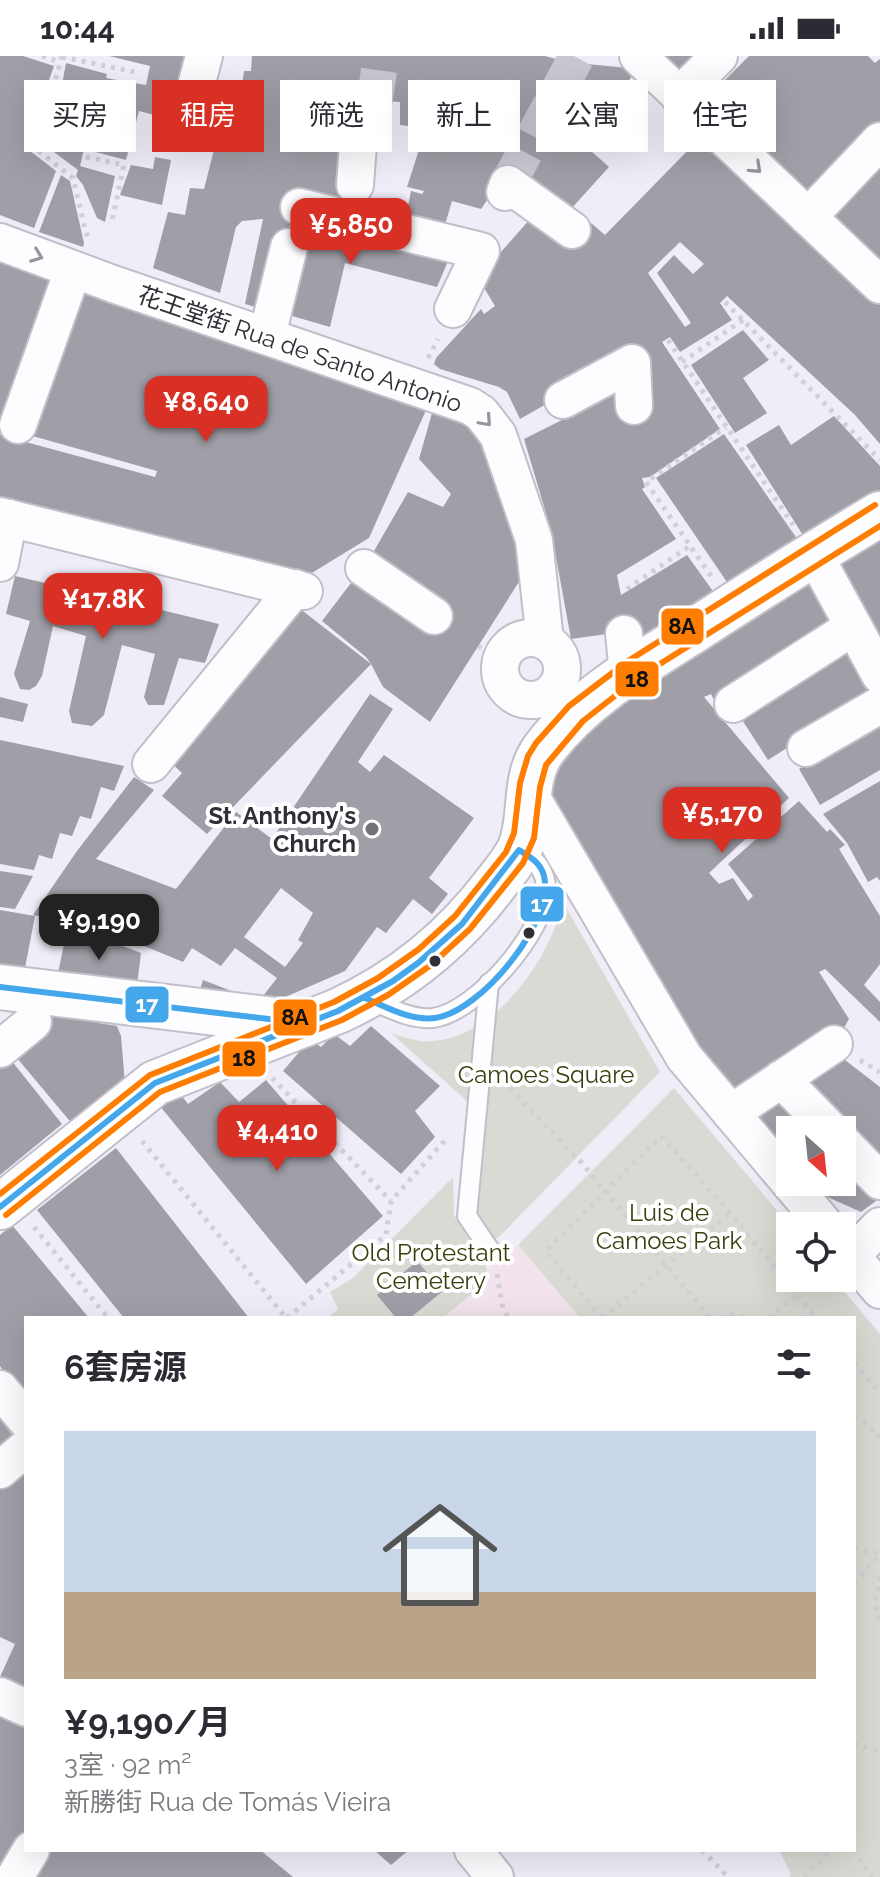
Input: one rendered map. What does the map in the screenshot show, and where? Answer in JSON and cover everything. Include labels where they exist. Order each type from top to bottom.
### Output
[{"type":"street","points":[[198,80],[204,56]]},
{"type":"street","points":[[638,56],[664,81]]},
{"type":"street","points":[[695,80],[719,56]]},
{"type":"street","points":[[808,217],[880,141]]},
{"type":"street","points":[[355,185],[357,152]]},
{"type":"street","points":[[739,152],[880,285]]},
{"type":"street","points":[[505,192],[508,184],[572,230]]},
{"type":"street","points":[[299,207],[481,251],[453,309]]},
{"type":"street","name":"花王堂街 Rua de Santo Antonio","points":[[0,242],[84,257],[267,336],[481,413],[498,435],[534,540],[545,641]]},
{"type":"street","points":[[267,336],[289,247]]},
{"type":"street","points":[[18,425],[84,257]]},
{"type":"street","points":[[563,400],[632,363],[634,406]]},
{"type":"street","points":[[531,780],[543,751],[599,692],[626,654],[814,554],[880,514]]},
{"type":"street","points":[[0,563],[4,517],[300,589],[151,764]]},
{"type":"street","points":[[733,704],[870,649],[814,554]]},
{"type":"street","points":[[364,568],[434,616]]},
{"type":"street","points":[[530,638],[545,641],[561,658],[560,681],[551,694],[536,701],[514,695],[503,684],[489,653],[504,654],[515,643],[530,638]]},
{"type":"street","points":[[0,1207],[155,1083],[365,998],[407,972],[449,937],[475,912],[519,850],[528,822],[531,780],[529,701]]},
{"type":"street","points":[[806,748],[880,705]]},
{"type":"street","points":[[531,780],[684,1057],[814,1212]]},
{"type":"street","points":[[0,987],[302,1023]]},
{"type":"street","points":[[150,1005],[161,1032],[162,1047],[155,1083]]},
{"type":"street","points":[[0,1049],[33,1022]]},
{"type":"street","points":[[731,1113],[834,1044]]},
{"type":"street","points":[[781,1079],[817,1116]]},
{"type":"street","points":[[856,1156],[880,1181]]},
{"type":"street","points":[[856,1243],[880,1226]]},
{"type":"street","points":[[856,1261],[880,1290]]},
{"type":"street","points":[[0,1470],[24,1450]]},
{"type":"street","points":[[0,1696],[24,1707]]},
{"type":"street","points":[[15,1877],[30,1852]]},
{"type":"street","points":[[475,1852],[495,1877]]},
{"type":"lane","points":[[365,998],[415,1017],[428,1018],[460,1009],[489,983],[517,951],[544,906],[544,875],[536,862],[519,850]]},
{"type":"lane","points":[[489,983],[467,1216],[492,1253]]},
{"type":"path","points":[[42,56],[140,73]]},
{"type":"path","points":[[62,58],[36,149],[73,178],[86,233],[84,257]]},
{"type":"path","points":[[86,157],[124,165],[111,225]]},
{"type":"path","points":[[725,302],[880,460]]},
{"type":"path","points":[[413,387],[453,309]]},
{"type":"path","points":[[682,362],[743,320]]},
{"type":"path","points":[[668,340],[814,554]]},
{"type":"path","points":[[715,582],[646,482],[726,427]]},
{"type":"path","points":[[627,589],[690,546]]},
{"type":"path","points":[[482,1059],[581,1162],[708,1316]]},
{"type":"path","points":[[272,1078],[391,1201]]},
{"type":"path","points":[[289,1316],[386,1235],[391,1201],[478,1103]]},
{"type":"path","points":[[600,1316],[546,1251],[661,1136],[730,1213],[814,1316]]},
{"type":"path","points":[[159,1163],[285,1316]]},
{"type":"path","points":[[604,1316],[730,1213]]},
{"type":"path","points":[[51,1248],[106,1316]]},
{"type":"path","points":[[492,1253],[507,1316]]},
{"type":"path","points":[[771,1316],[796,1295]]},
{"type":"path","points":[[856,1365],[880,1393]]},
{"type":"path","points":[[856,1419],[867,1424],[880,1438]]},
{"type":"path","points":[[856,1549],[880,1553]]},
{"type":"path","points":[[856,1581],[880,1553]]},
{"type":"path","points":[[879,1581],[875,1603],[880,1620]]},
{"type":"path","points":[[856,1745],[880,1751]]},
{"type":"path","points":[[704,1852],[728,1877]]},
{"type":"path","points":[[804,1877],[829,1852]]},
{"type":"path","points":[[854,1852],[872,1877]]},
{"type":"shaded area","points":[[518,1245],[578,1316],[445,1316],[485,1282],[487,1269]]},
{"type":"green space","name":"Camoes Square","points":[[563,902],[660,1072],[500,1236],[479,1249],[459,1214],[469,1103],[391,1033],[421,1041],[442,1040],[462,1034],[498,1011],[539,961]]},
{"type":"green space","name":"Luis de Camoes Park","points":[[674,1088],[778,1212],[776,1292],[845,1292],[880,1334],[880,1877],[789,1877],[791,1874],[780,1852],[856,1852],[856,1316],[578,1316],[518,1245]]},
{"type":"green space","name":"Old Protestant Cemetery","points":[[453,1177],[454,1215],[487,1269],[485,1282],[445,1316],[329,1316],[338,1309],[330,1292],[353,1278]]},
{"type":"building","points":[[0,56],[23,56],[54,66],[49,80],[24,80],[24,152],[31,152],[56,171],[34,228],[0,215]]},
{"type":"building","points":[[109,56],[197,56],[190,80],[152,80],[152,114],[139,111],[136,122],[136,83],[146,85],[150,66]]},
{"type":"building","points":[[252,56],[545,56],[567,62],[638,69],[629,80],[536,80],[536,152],[592,152],[609,167],[570,210],[502,178],[481,209],[452,201],[442,235],[404,226],[411,191],[422,194],[424,191],[407,187],[418,152],[520,152],[520,80],[408,80],[408,126],[400,125],[400,102],[392,101],[392,80],[280,80],[280,152],[350,152],[344,199],[341,198],[340,203],[292,216],[269,311],[245,304],[263,219],[242,221],[236,227],[220,293],[153,268],[168,212],[185,215],[190,188],[204,189],[213,152],[264,152],[264,80],[243,80],[244,71],[251,71]]},
{"type":"building","points":[[665,56],[704,56],[685,75]]},
{"type":"building","points":[[749,56],[868,56],[875,63],[880,59],[880,122],[806,194],[765,152],[776,152],[776,80],[725,80]]},
{"type":"building","points":[[66,63],[107,74],[106,78],[117,80],[63,80]]},
{"type":"building","points":[[54,152],[83,152],[80,166],[115,176],[105,222],[97,218],[76,176],[78,170]]},
{"type":"building","points":[[95,152],[128,152],[126,160]]},
{"type":"building","points":[[686,152],[719,152],[880,305],[880,444],[855,415],[727,296],[720,303],[732,320],[680,352],[670,337],[662,342],[720,429],[650,477],[642,478],[645,487],[642,489],[676,539],[617,575],[621,595],[687,555],[715,594],[642,639],[621,632],[571,639],[551,530],[524,439],[626,388],[638,373],[576,387],[520,419],[507,392],[440,369],[434,364],[481,309],[484,314],[495,306],[478,278],[538,210],[559,245],[575,237],[591,223],[605,235]],"holes":[[[680,242],[704,264],[693,274],[674,255],[657,273],[691,323],[685,327],[648,273]]]},
{"type":"building","points":[[880,156],[880,266],[824,211]]},
{"type":"building","points":[[155,157],[171,160],[162,205],[120,195],[131,165],[153,169]]},
{"type":"building","points":[[61,175],[70,181],[83,247],[39,232]]},
{"type":"building","points":[[305,218],[452,252],[437,287],[345,263],[330,327],[282,313]]},
{"type":"building","points":[[0,258],[60,280],[8,433],[0,431]]},
{"type":"building","points":[[76,289],[427,408],[369,538],[302,579],[0,504],[0,435],[155,477],[157,471],[29,435]]},
{"type":"building","points":[[743,330],[769,360],[743,378],[767,413],[735,433],[691,365]]},
{"type":"building","points":[[432,413],[482,425],[525,548],[522,577],[430,722],[383,687],[371,664],[322,621],[351,583],[423,630],[370,558],[408,492],[443,507],[451,494],[419,459]]},
{"type":"building","points":[[834,416],[880,466],[880,498],[806,540],[746,445],[779,425],[791,445]]},
{"type":"building","points":[[724,434],[800,543],[729,585],[656,478]]},
{"type":"building","points":[[880,532],[880,633],[871,638],[830,566]]},
{"type":"building","points":[[809,568],[842,621],[714,700],[711,694],[704,697],[789,798],[709,873],[719,884],[733,878],[748,901],[753,896],[728,864],[799,801],[827,832],[830,829],[845,845],[839,849],[880,916],[880,964],[864,985],[880,1002],[880,1022],[825,969],[819,972],[849,1019],[840,1035],[740,1102],[692,1039],[550,803],[550,752]]},
{"type":"building","points":[[15,576],[219,624],[205,663],[179,658],[164,705],[148,705],[144,697],[155,654],[122,645],[104,715],[92,726],[72,723],[69,711],[86,636],[53,626],[42,676],[36,686],[29,690],[20,689],[14,674],[30,621],[6,614]]},
{"type":"building","points":[[290,601],[371,664],[207,834],[162,796],[182,773],[166,758]]},
{"type":"building","points":[[851,640],[878,690],[768,760],[737,712]]},
{"type":"building","points":[[370,694],[393,709],[358,762],[370,772],[384,755],[474,818],[429,878],[448,894],[432,914],[413,899],[386,933],[377,927],[345,971],[267,1005],[259,1001],[277,978],[235,948],[221,966],[192,948],[183,962],[64,913],[61,921],[33,915],[134,777],[154,790],[96,859],[176,889],[236,812],[272,839]],"holes":[[[281,888],[313,913],[298,940],[303,943],[285,967],[244,937]]]},
{"type":"building","points":[[0,697],[28,704],[23,722],[0,717]]},
{"type":"building","points":[[880,722],[880,770],[820,805],[799,769]]},
{"type":"building","points":[[0,740],[124,766],[114,791],[101,787],[91,819],[80,816],[72,836],[60,833],[52,859],[39,855],[34,870],[0,864]]},
{"type":"building","points":[[880,781],[880,881],[877,877],[868,882],[847,843],[823,814]]},
{"type":"building","points":[[0,871],[33,876],[15,909],[0,907]]},
{"type":"building","points":[[0,910],[35,916],[24,973],[0,969]]},
{"type":"building","points":[[68,925],[141,953],[136,993],[57,978]]},
{"type":"building","points":[[203,980],[247,997],[197,1000]]},
{"type":"building","points":[[55,1016],[117,1026],[121,1036],[125,1084],[74,1126],[11,1051]]},
{"type":"building","points":[[371,1026],[440,1086],[415,1111],[435,1137],[401,1174],[283,1071],[310,1039],[321,1047],[334,1034],[350,1046]]},
{"type":"building","points":[[7,1055],[62,1124],[0,1175],[0,1061]]},
{"type":"building","points":[[845,1060],[880,1087],[880,1170],[856,1145],[856,1116],[827,1116],[801,1089]]},
{"type":"building","points":[[266,1080],[383,1216],[306,1284],[159,1105],[177,1090],[188,1104],[220,1082],[239,1102]]},
{"type":"building","points":[[790,1093],[811,1116],[776,1116],[776,1144],[752,1117]]},
{"type":"building","points":[[116,1148],[247,1316],[122,1316],[37,1210]]},
{"type":"building","points":[[856,1168],[880,1198],[861,1212],[825,1196],[856,1196]]},
{"type":"building","points":[[12,1225],[87,1316],[24,1316],[24,1388],[9,1372],[6,1375],[0,1366],[0,1235]]},
{"type":"building","points":[[417,1261],[443,1291],[412,1316],[394,1316],[377,1295]]},
{"type":"building","points":[[0,1419],[19,1444],[0,1463]]},
{"type":"building","points":[[24,1455],[24,1693],[0,1686],[0,1677],[15,1644],[0,1637],[0,1475]]},
{"type":"building","points":[[0,1707],[24,1717],[24,1833],[0,1875]]},
{"type":"building","points":[[43,1852],[262,1852],[293,1877],[29,1877]]},
{"type":"building","points":[[376,1852],[407,1852],[391,1865]]},
{"type":"tunnel","points":[[378,80],[381,56]]},
{"type":"tunnel","points":[[508,184],[577,56]]},
{"type":"transit line","name":"8A","points":[[0,1194],[150,1075],[334,1002],[378,978],[419,949],[455,916],[506,852],[514,833],[520,783],[528,756],[569,706],[628,661],[875,505]]},
{"type":"transit line","name":"18","points":[[6,1215],[160,1092],[342,1020],[388,995],[431,965],[470,929],[523,863],[534,838],[546,765],[583,721],[639,677],[880,526]]},
{"type":"transit line","name":"17","points":[[0,1207],[155,1083],[338,1011],[393,981],[462,924],[519,850],[540,867],[544,876],[544,895],[538,917],[510,962],[473,1000],[453,1012],[426,1018],[399,1012],[365,998]]},
{"type":"transit line","name":"17","points":[[0,987],[294,1022]]},
{"type":"place","name":"St. Anthony's Church","points":[[372,829]]}]
